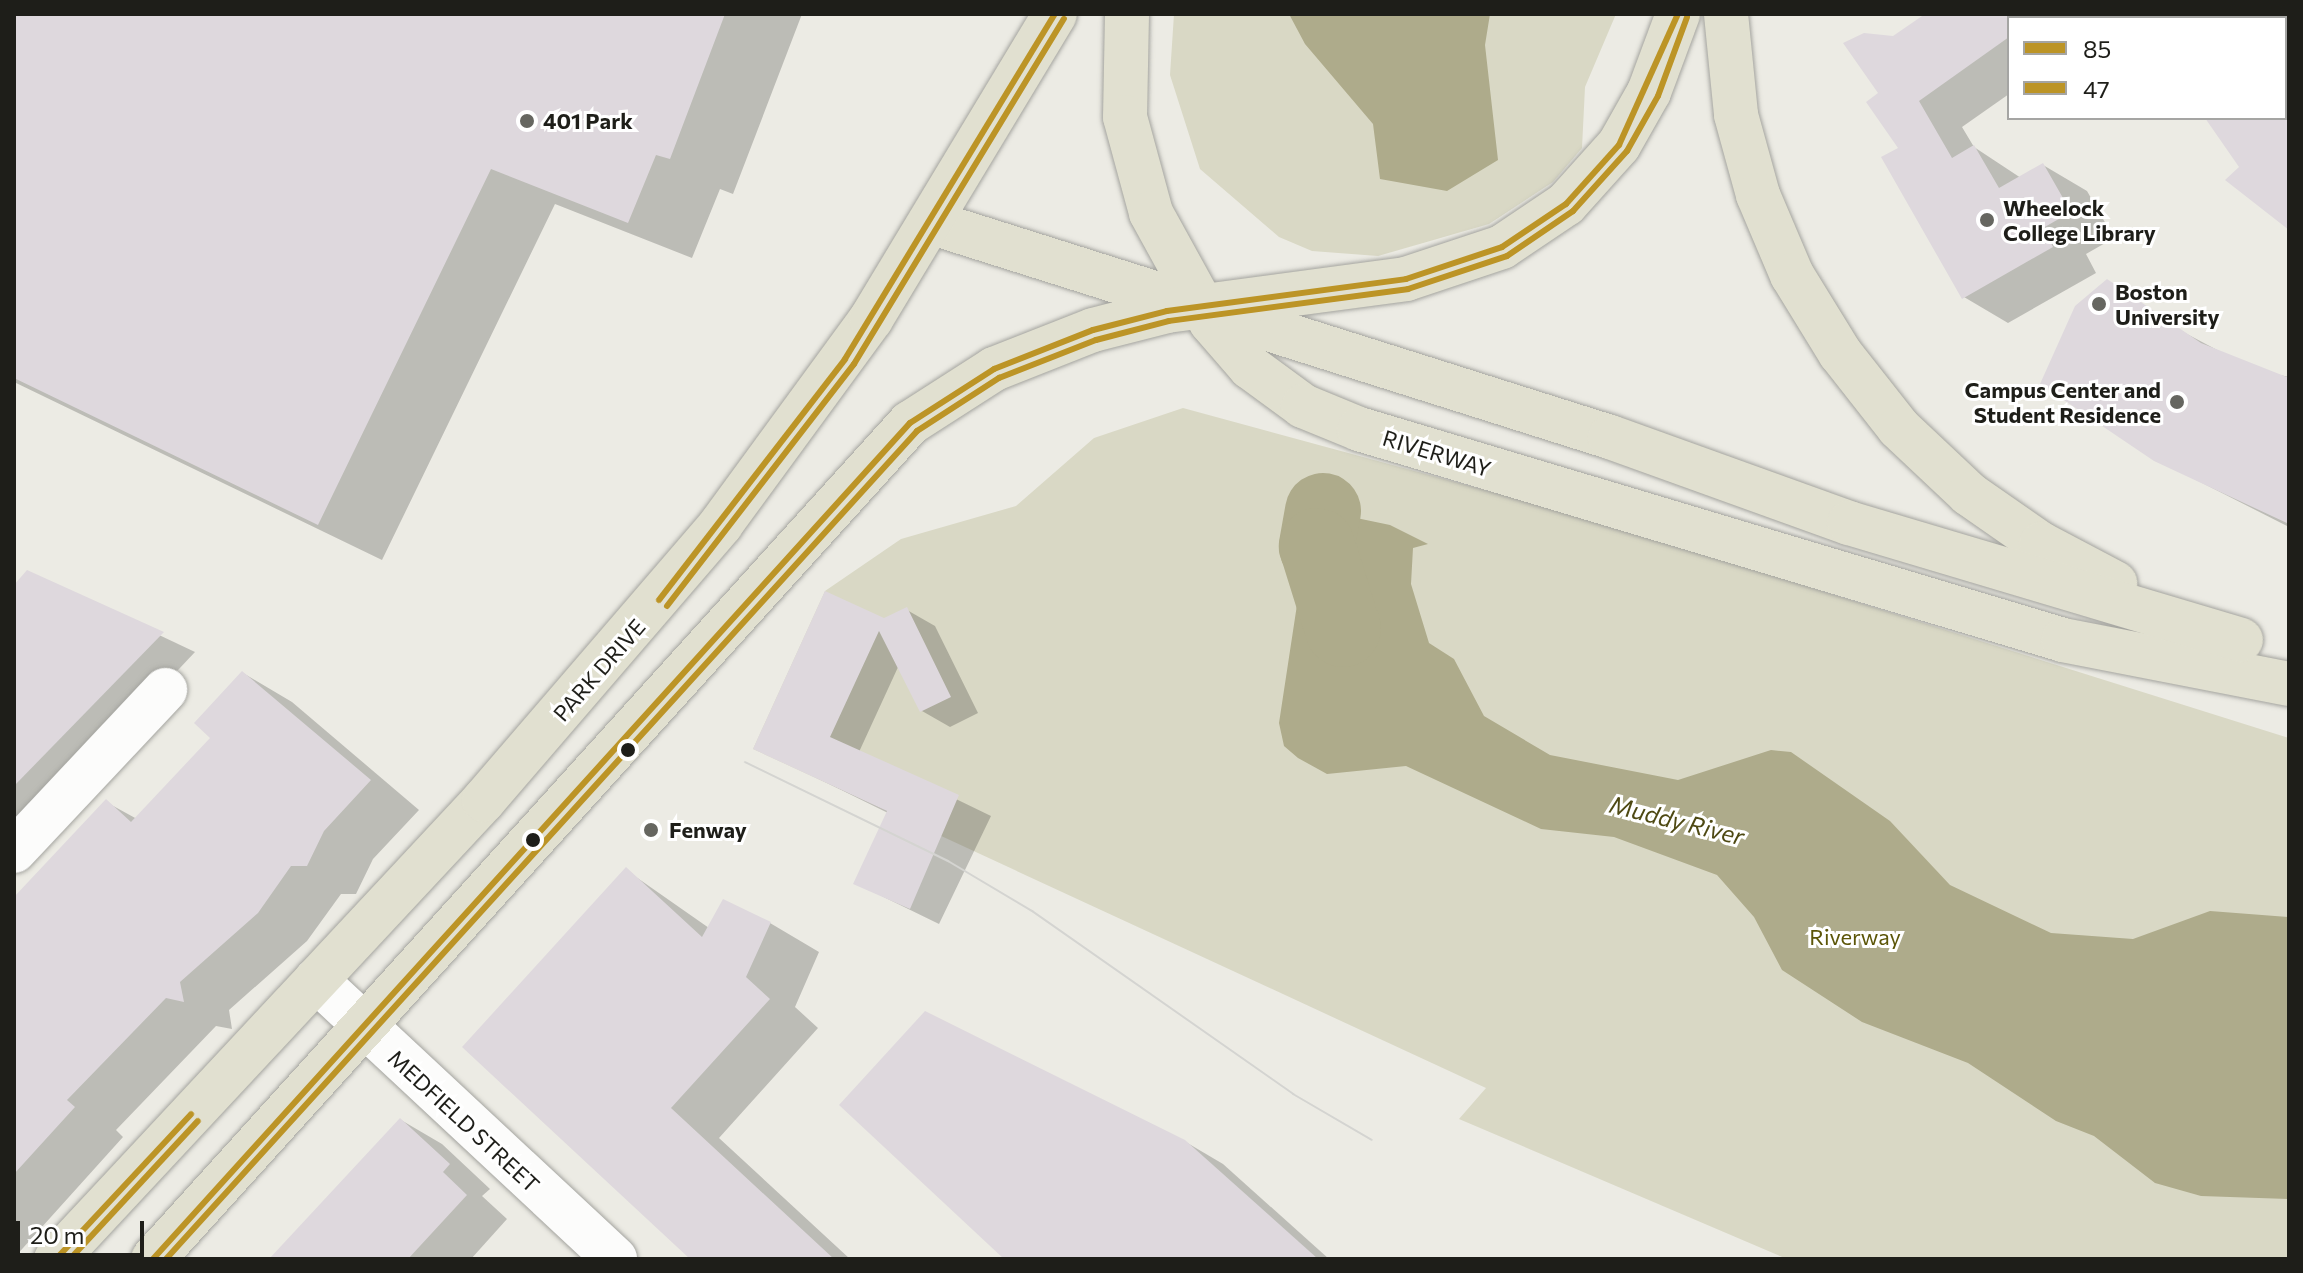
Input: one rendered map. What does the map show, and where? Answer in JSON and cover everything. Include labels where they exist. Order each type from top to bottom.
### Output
[{"type":"highway","name":"PARK DRIVE","points":[[56,1259],[602,669],[802,420],[933,223],[1055,14]]},
{"type":"highway","name":"RIVERWAY","points":[[1127,14],[1123,86],[1133,158],[1151,213],[1200,306],[1270,384],[1359,429],[2063,640],[2289,684]]},
{"type":"highway","points":[[153,1259],[665,699],[833,499],[910,423],[1029,353],[1129,319],[1200,306],[1422,276],[1526,233],[1574,196],[1619,145],[1649,92],[1678,14]]},
{"type":"highway","points":[[1726,14],[1736,115],[1758,195],[1802,292],[1872,396],[1933,462],[2005,521],[2241,640],[2289,660]]},
{"type":"highway","points":[[933,223],[1200,306],[1849,523],[2241,640]]},
{"type":"street","points":[[14,851],[165,690]]},
{"type":"street","name":"MEDFIELD STREET","points":[[316,980],[615,1259]]},
{"type":"green space","points":[[1174,14],[1616,14],[1585,87],[1582,148],[1553,182],[1489,224],[1378,256],[1312,251],[1279,237],[1200,169],[1170,75]]},
{"type":"green space","name":"Riverway","points":[[1183,408],[1602,522],[2289,738],[2289,1259],[1787,1259],[1459,1119],[1486,1088],[753,749],[825,591],[901,539],[1016,506],[1094,438]]},
{"type":"water","points":[[1289,14],[1490,14],[1485,45],[1498,160],[1447,191],[1380,179],[1373,124],[1305,44]]},
{"type":"water","points":[[1342,515],[1390,525],[1428,544],[1413,548],[1411,584],[1429,643],[1454,659],[1484,716],[1550,755],[1678,780],[1771,750],[1791,752],[1890,821],[1950,885],[2051,933],[2133,939],[2210,911],[2289,917],[2289,1199],[2201,1196],[2155,1183],[2094,1136],[2056,1121],[1968,1063],[1862,1022],[1782,970],[1754,917],[1717,875],[1614,837],[1541,829],[1406,766],[1327,774],[1298,758],[1284,746],[1279,723],[1307,539]]},
{"type":"building","points":[[14,14],[725,14],[670,159],[656,155],[628,223],[491,169],[318,525],[14,378]]},
{"type":"building","name":"Wheelock College Library","points":[[1925,14],[2041,14],[2007,16],[2007,38],[1919,101],[1952,158],[1974,145],[1999,188],[2043,163],[2071,212],[2043,228],[2053,247],[1962,299],[1881,157],[1898,148],[1866,102],[1878,93],[1843,43],[1864,33],[1893,36]]},
{"type":"building","points":[[2289,118],[2289,230],[2225,180],[2239,167],[2206,120]]},
{"type":"building","name":"Campus Center and Student Residence","points":[[2107,279],[2201,343],[2289,378],[2289,524],[2154,461],[2040,384],[2075,306]]},
{"type":"building","points":[[27,570],[164,632],[14,786],[14,585]]},
{"type":"building","points":[[825,591],[884,618],[907,607],[951,697],[920,712],[879,631],[830,737],[959,795],[910,909],[853,884],[887,811],[753,749]]},
{"type":"building","points":[[242,671],[371,780],[324,831],[307,866],[291,866],[258,913],[180,982],[184,1002],[166,998],[67,1100],[75,1107],[14,1174],[14,897],[106,799],[131,822],[210,738],[194,723]]},
{"type":"building","points":[[626,867],[702,937],[723,899],[771,922],[746,977],[770,999],[671,1108],[834,1259],[690,1259],[462,1047]]},
{"type":"building","points":[[925,1011],[1185,1140],[1318,1259],[1004,1259],[839,1105]]},
{"type":"building","points":[[400,1118],[450,1164],[443,1172],[467,1195],[408,1259],[269,1259]]},
{"type":"waterway","name":"Muddy River","points":[[1323,511],[1317,546],[1343,629]]},
{"type":"tram line","points":[[745,762],[948,861],[1032,911],[1293,1094],[1372,1140]]},
{"type":"transit line","name":"85","points":[[659,600],[845,359],[1055,14]]},
{"type":"transit line","name":"85","points":[[153,1259],[910,423],[994,369],[1093,330],[1167,311],[1406,279],[1502,247],[1566,204],[1619,145],[1678,14]]},
{"type":"transit line","name":"47","points":[[166,1259],[917,431],[999,378],[1096,340],[1169,321],[1408,289],[1507,256],[1573,211],[1627,151],[1658,96],[1687,17]]},
{"type":"transit line","name":"47","points":[[667,606],[854,364],[1064,19]]},
{"type":"transit line","name":"85","points":[[56,1259],[191,1114]]},
{"type":"transit line","name":"47","points":[[70,1259],[198,1121]]},
{"type":"place","name":"401 Park","points":[[527,121]]},
{"type":"place","name":"Wheelock College Library","points":[[1987,220]]},
{"type":"place","name":"Boston University","points":[[2099,304]]},
{"type":"place","name":"Campus Center and Student Residence","points":[[2177,402]]},
{"type":"place","name":"Fenway","points":[[651,830]]}]
